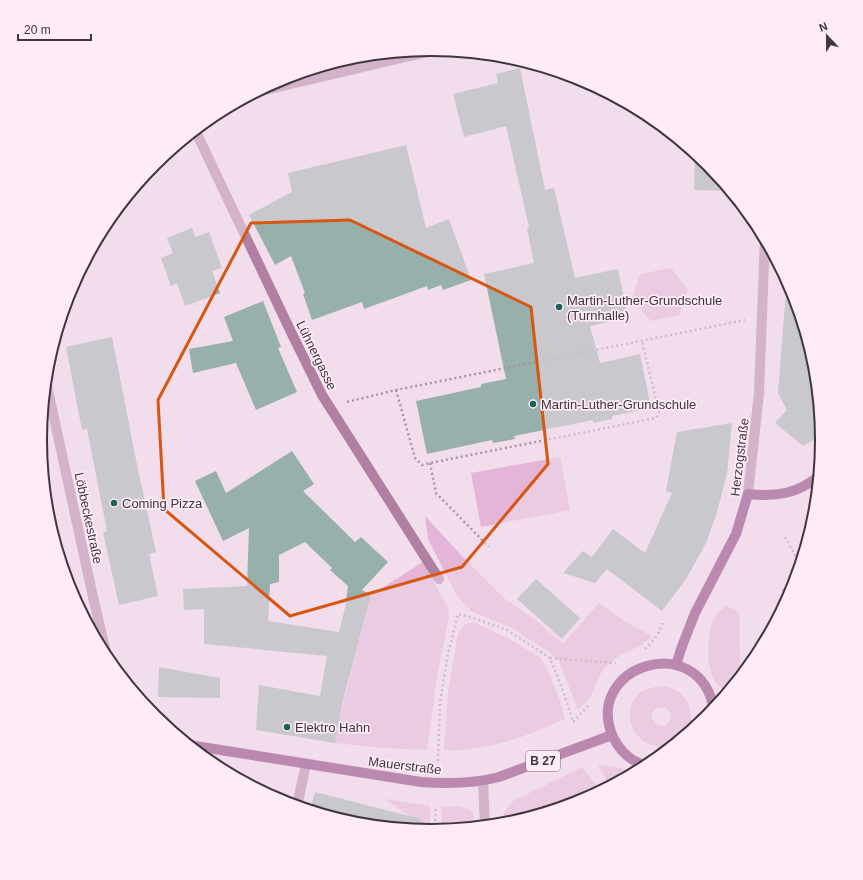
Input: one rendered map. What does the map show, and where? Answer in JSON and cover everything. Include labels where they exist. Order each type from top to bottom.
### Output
[{"type":"main road","points":[[748,494],[768,496],[789,492],[802,488],[814,479]]},
{"type":"main road","name":"Herzogstraße","points":[[676,665],[695,613],[736,534],[748,494]]},
{"type":"main road","points":[[639,764],[628,756],[619,746],[612,735],[610,727],[609,710],[613,694],[622,680],[636,670],[651,664],[660,663],[676,665],[690,671],[701,680],[708,692],[712,703]]},
{"type":"main road","name":"Mauerstraße","points":[[199,747],[421,782],[457,784],[483,781],[516,771],[612,735]]},
{"type":"street","points":[[281,86],[410,56]]},
{"type":"street","name":"Lühnergasse","points":[[197,135],[291,332],[329,408],[439,579]]},
{"type":"street","name":"Herzogstraße","points":[[748,494],[756,432],[759,393],[765,249]]},
{"type":"street","name":"Löbbeckestraße","points":[[49,397],[103,639]]},
{"type":"street","points":[[298,800],[306,764]]},
{"type":"street","points":[[483,781],[485,821]]},
{"type":"path","points":[[329,408],[348,401],[396,390],[762,316]]},
{"type":"path","points":[[396,390],[415,458],[422,465],[656,418],[659,412],[642,341]]},
{"type":"path","points":[[430,463],[436,493],[489,547]]},
{"type":"path","points":[[785,537],[797,560]]},
{"type":"path","points":[[438,761],[440,702],[448,654],[458,614],[507,630],[550,658],[617,664]]},
{"type":"path","points":[[550,658],[564,693],[573,722]]},
{"type":"path","points":[[435,824],[436,806]]},
{"type":"highlighted area","points":[[350,220],[531,307],[548,464],[462,567],[290,616],[164,509],[158,400],[251,223]]},
{"type":"shaded area","points":[[671,268],[688,290],[679,315],[651,321],[632,300],[640,274]]},
{"type":"shaded area","points":[[560,457],[570,510],[481,527],[471,473]]},
{"type":"shaded area","points":[[425,516],[505,599],[537,621],[563,644],[599,603],[624,621],[652,636],[642,645],[620,655],[607,665],[599,676],[590,698],[578,710],[559,661],[549,652],[512,628],[471,611],[457,596],[428,539]]},
{"type":"shaded area","points":[[423,562],[448,608],[449,616],[437,677],[427,750],[383,748],[335,743],[343,704],[371,595]]},
{"type":"shaded area","points":[[726,606],[739,612],[739,671],[724,691],[713,677],[708,655],[710,630],[712,623]]},
{"type":"shaded area","points":[[474,622],[509,639],[540,657],[549,673],[558,695],[565,719],[521,737],[491,746],[460,750],[444,750],[448,691],[458,634],[464,625]]},
{"type":"shaded area","points":[[662,686],[675,690],[685,698],[690,708],[690,725],[665,746],[655,746],[638,736],[630,719],[630,709],[634,700],[641,692]],"holes":[[[660,707],[666,708],[671,713],[671,719],[665,726],[656,724],[652,719],[653,712]]]},
{"type":"shaded area","points":[[598,765],[621,768],[626,772],[624,773],[608,782]]},
{"type":"shaded area","points":[[582,767],[597,787],[555,804],[502,818],[505,811],[513,801]]},
{"type":"shaded area","points":[[384,799],[430,806],[430,824],[422,824]]},
{"type":"shaded area","points":[[456,806],[469,809],[473,814],[474,822],[442,824],[441,807]]},
{"type":"building","points":[[520,68],[545,190],[554,188],[575,278],[618,269],[628,318],[590,326],[600,363],[640,354],[651,408],[612,416],[612,419],[593,423],[593,420],[514,436],[515,439],[493,443],[492,440],[427,454],[416,401],[481,387],[481,384],[506,379],[484,274],[534,263],[527,228],[529,227],[506,126],[464,137],[453,94],[498,83],[496,74]]},
{"type":"building","points":[[406,145],[426,228],[449,219],[471,280],[443,290],[441,285],[428,290],[427,286],[364,309],[362,302],[312,320],[303,294],[305,293],[291,256],[275,265],[249,215],[292,192],[288,173]]},
{"type":"building","points":[[695,160],[725,191],[694,190]]},
{"type":"building","points":[[192,228],[195,237],[209,232],[222,268],[212,271],[220,293],[185,306],[177,283],[171,286],[161,258],[173,253],[167,238]]},
{"type":"building","points":[[786,291],[796,316],[809,365],[813,390],[816,439],[803,446],[775,423],[787,410],[778,393]]},
{"type":"building","points":[[263,301],[281,347],[278,348],[297,392],[256,410],[236,363],[193,373],[189,349],[233,341],[224,317]]},
{"type":"building","points":[[112,337],[156,552],[149,554],[158,596],[119,605],[103,532],[107,531],[87,429],[82,430],[66,347]]},
{"type":"building","points":[[732,423],[727,474],[717,512],[706,543],[686,579],[662,611],[607,569],[595,583],[563,573],[583,551],[592,557],[613,529],[645,553],[672,493],[666,491],[677,432]]},
{"type":"building","points":[[292,451],[314,484],[303,491],[355,542],[361,537],[388,562],[362,590],[371,595],[343,700],[335,743],[256,730],[259,685],[320,696],[327,656],[204,644],[204,609],[184,610],[183,589],[247,586],[249,528],[223,541],[195,481],[216,471],[226,493]],"holes":[[[305,542],[332,568],[330,570],[348,586],[345,608],[339,632],[268,621],[270,584],[279,582],[279,555]]]},
{"type":"building","points":[[536,579],[580,618],[562,639],[517,599]]},
{"type":"building","points":[[159,667],[220,678],[220,698],[158,697]]},
{"type":"building","points":[[315,792],[421,819],[420,824],[381,821],[356,817],[311,805]]},
{"type":"place","name":"Martin-Luther-Grundschule (Turnhalle)","points":[[559,307]]},
{"type":"place","name":"Martin-Luther-Grundschule","points":[[533,404]]},
{"type":"place","name":"Coming Pizza","points":[[114,503]]},
{"type":"place","name":"Elektro Hahn","points":[[287,727]]}]
